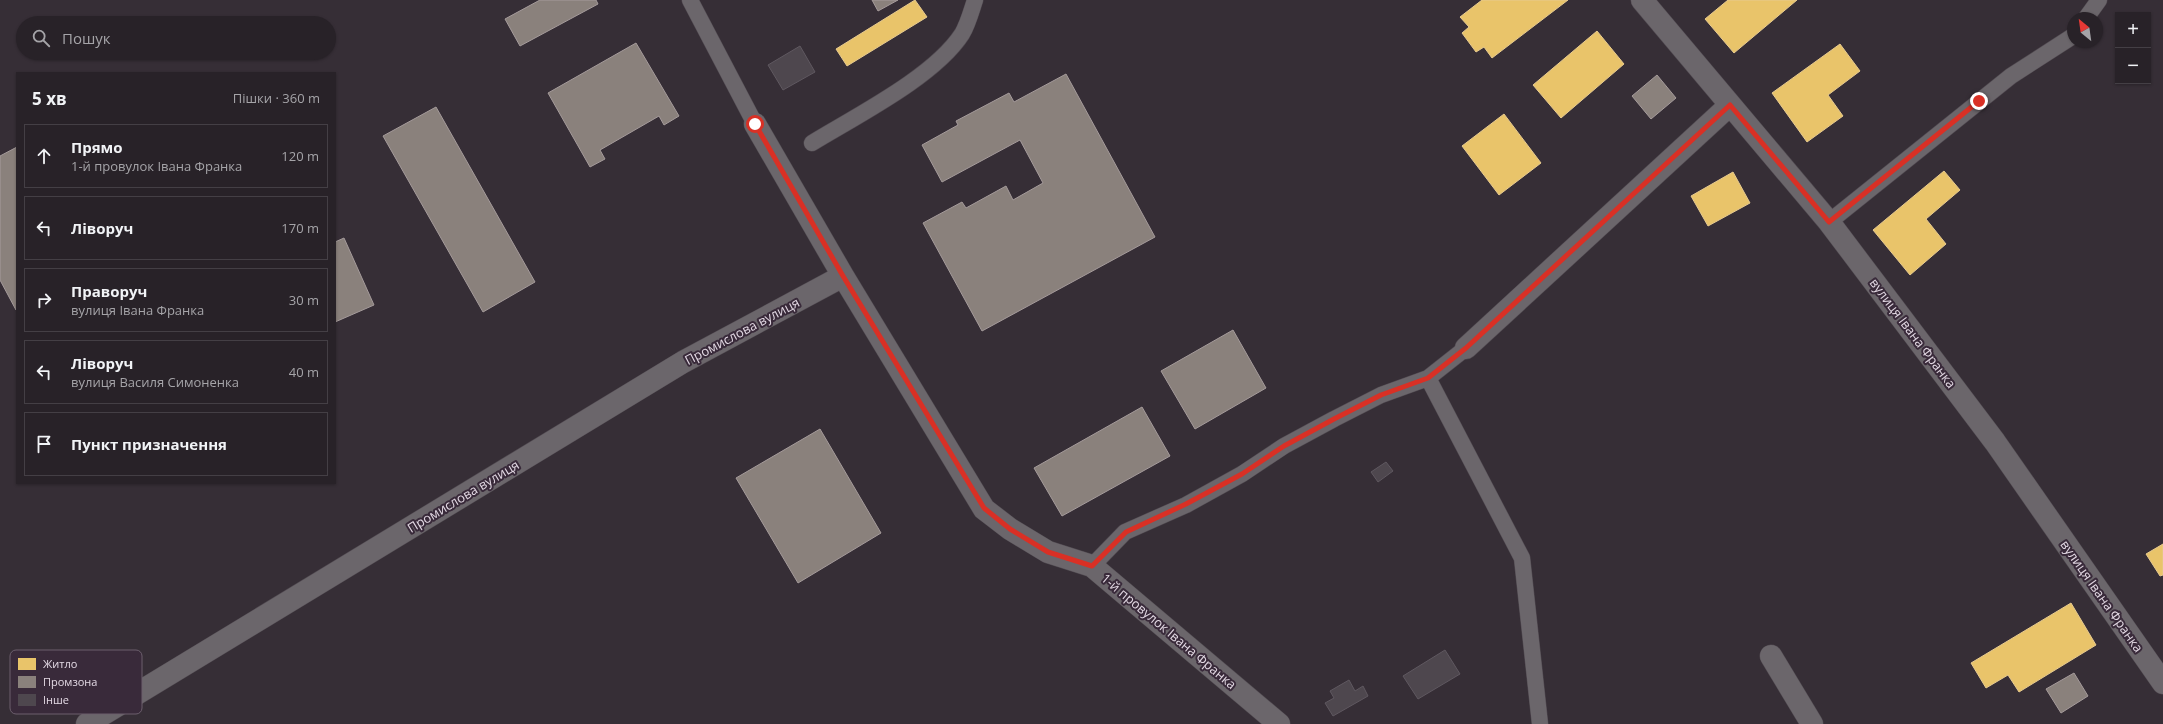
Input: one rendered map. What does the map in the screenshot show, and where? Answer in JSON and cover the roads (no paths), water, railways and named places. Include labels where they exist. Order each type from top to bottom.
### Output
[{"type":"street","name":"вулиця Івана Франка","points":[[1642,0],[1829,222],[1995,442],[2163,683]]},
{"type":"street","points":[[1466,348],[1730,105]]},
{"type":"street","name":"1-й провулок Івана Франка","points":[[755,124],[843,276],[984,508],[1010,529],[1048,552],[1092,566],[1279,724]]},
{"type":"street","name":"Промислова вулиця","points":[[142,691],[683,362],[843,276]]},
{"type":"street","points":[[1771,656],[1812,724]]},
{"type":"street","name":"Промислова вулиця","points":[[87,724],[103,714]]},
{"type":"lane","points":[[690,0],[755,124]]},
{"type":"lane","points":[[812,143],[913,81],[934,65],[962,34],[970,17],[974,0]]},
{"type":"lane","points":[[2090,12],[2099,0]]},
{"type":"lane","points":[[1829,222],[2011,76],[2067,40]]},
{"type":"lane","points":[[1092,566],[1126,532],[1242,474],[1284,446],[1381,395],[1428,378],[1466,348]]},
{"type":"lane","points":[[1428,378],[1522,558],[1540,724]]}]
